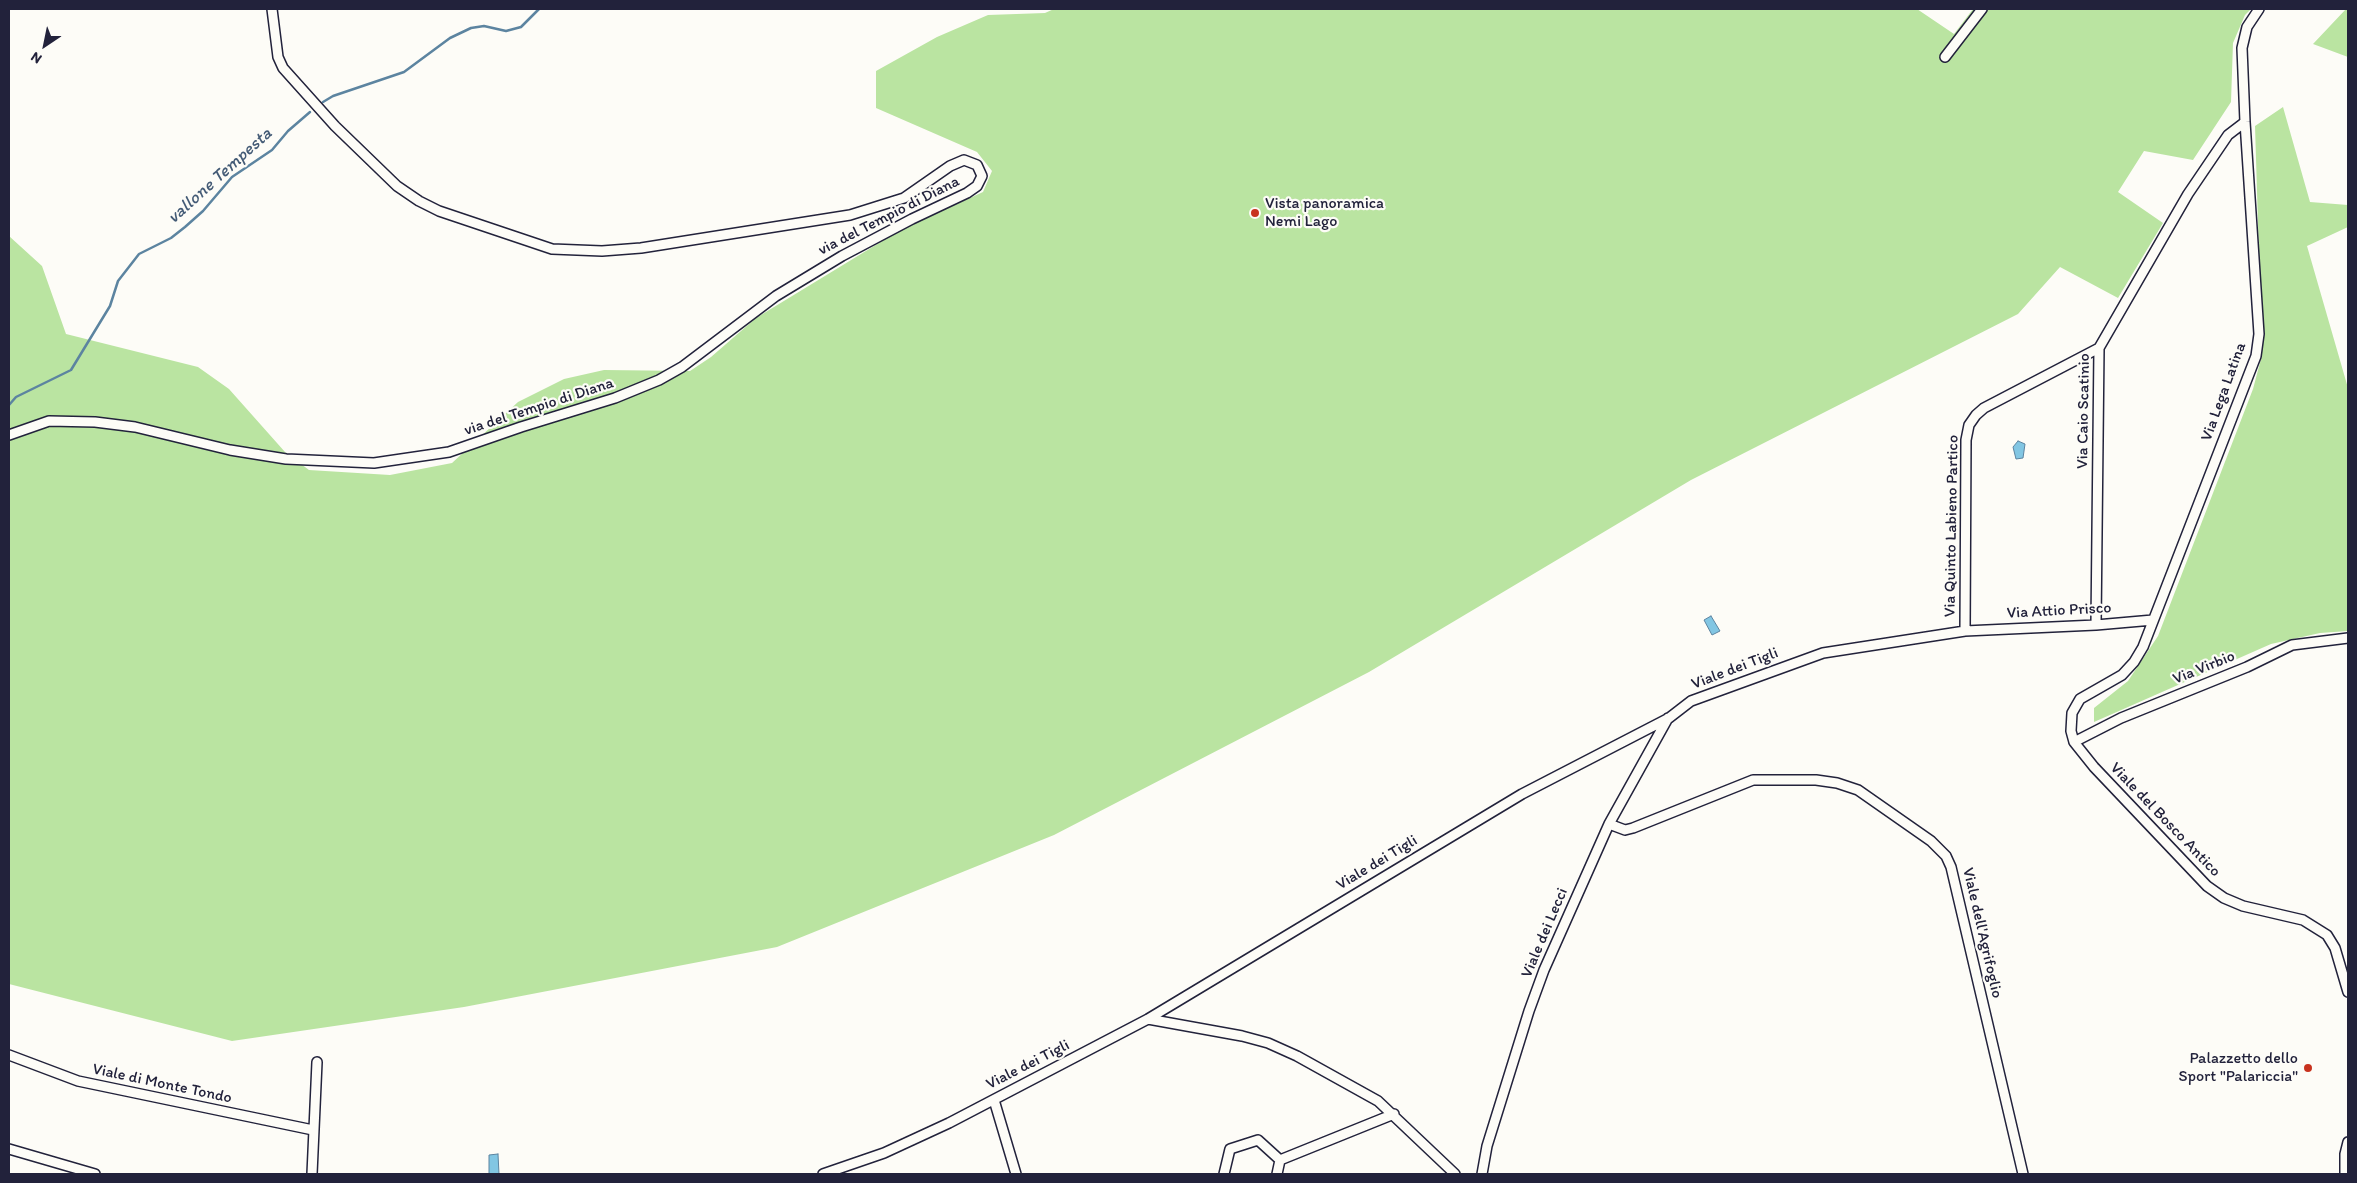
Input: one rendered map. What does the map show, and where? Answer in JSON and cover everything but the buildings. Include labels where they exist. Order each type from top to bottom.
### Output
[{"type":"street","name":"via del Tempio di Diana","points":[[9,435],[49,421],[94,422],[135,427],[230,450],[286,459],[374,463],[442,454],[615,398],[659,380],[682,367],[752,311],[782,292],[877,237],[967,193],[977,186],[981,180],[980,168],[970,161],[964,160],[950,166],[904,198],[850,215],[641,248],[602,251],[552,248],[439,211],[419,201],[397,186],[335,126],[283,68],[278,57],[272,9]]},
{"type":"street","points":[[1945,57],[1982,9]]},
{"type":"street","name":"Via Lega Latina","points":[[2074,742],[2070,725],[2075,706],[2084,696],[2116,679],[2131,666],[2143,647],[2253,367],[2258,345],[2244,122],[2243,38],[2249,23],[2260,9]]},
{"type":"street","name":"Via Caio Scatinio","points":[[2096,625],[2099,348],[2188,194],[2228,136],[2244,122]]},
{"type":"street","name":"Via Quinto Labieno Partico","points":[[1965,630],[1966,440],[1970,425],[1976,415],[1984,408],[2099,348]]},
{"type":"street","name":"Via Attio Prisco","points":[[1965,630],[2096,625],[2153,620]]},
{"type":"street","name":"Viale dei Tigli","points":[[823,1174],[884,1154],[994,1100],[1148,1019],[1522,794],[1669,718],[1691,701],[1823,653],[1965,630]]},
{"type":"street","name":"Via Virbio","points":[[2074,742],[2121,718],[2247,667],[2292,645],[2348,638]]},
{"type":"street","name":"Viale dei Lecci","points":[[1482,1174],[1487,1146],[1534,997],[1609,824],[1669,718]]},
{"type":"street","name":"Viale del Bosco Antico","points":[[2074,742],[2094,767],[2207,886],[2218,895],[2237,904],[2303,920],[2327,935],[2336,948],[2348,992]]},
{"type":"street","name":"Viale dell'Agrifoglio","points":[[1609,824],[1625,830],[1633,828],[1753,780],[1816,780],[1837,782],[1858,790],[1931,841],[1946,856],[1951,867],[2023,1174]]},
{"type":"street","points":[[1148,1019],[1242,1036],[1279,1047],[1378,1101],[1394,1114],[1455,1174]]},
{"type":"street","name":"Viale di Monte Tondo","points":[[9,1055],[78,1081],[313,1130]]},
{"type":"street","points":[[312,1174],[317,1062]]},
{"type":"street","points":[[994,1100],[1016,1174]]},
{"type":"street","points":[[1280,1160],[1394,1114]]},
{"type":"street","points":[[1224,1174],[1230,1149],[1258,1140],[1280,1160]]},
{"type":"street","points":[[2345,1174],[2345,1154],[2348,1142]]},
{"type":"street","points":[[9,1149],[95,1174]]},
{"type":"street","points":[[1277,1174],[1280,1160]]},
{"type":"green space","points":[[1054,9],[1917,9],[1954,34],[1973,9],[2251,9],[2245,15],[2233,43],[2231,102],[2193,160],[2144,151],[2118,192],[2163,223],[2118,298],[2060,267],[2018,314],[1691,480],[1369,672],[1054,835],[777,947],[464,1007],[232,1041],[9,984],[9,236],[42,266],[66,334],[198,367],[229,389],[285,452],[309,470],[390,475],[452,463],[518,402],[564,379],[604,370],[690,371],[711,357],[756,318],[902,229],[983,192],[992,171],[977,152],[876,108],[876,71],[937,37],[988,15],[1045,13]]},
{"type":"green space","points":[[2348,9],[2348,57],[2313,44]]},
{"type":"green space","points":[[2283,107],[2310,202],[2348,205],[2348,227],[2307,246],[2348,388],[2348,631],[2320,633],[2271,644],[2094,722],[2094,708],[2128,681],[2158,636],[2253,389],[2262,355],[2255,126]]},
{"type":"water","points":[[2018,441],[2025,444],[2023,458],[2016,459],[2013,447]]},
{"type":"water","points":[[1711,616],[1720,631],[1712,635],[1704,620]]},
{"type":"water","points":[[498,1154],[499,1174],[489,1174],[489,1155]]},
{"type":"waterway","name":"vallone Tempesta","points":[[323,102],[333,96],[404,72],[450,38],[471,28],[484,26],[506,31],[521,27],[539,9]]},
{"type":"waterway","name":"vallone Tempesta","points":[[9,405],[16,397],[71,370],[110,306],[118,281],[139,254],[171,238],[185,227],[203,211],[232,177],[272,150],[288,131],[310,112]]},
{"type":"place","name":"Vista panoramica Nemi Lago","points":[[1255,213]]},
{"type":"place","name":"Palazzetto dello Sport \"Palariccia\"","points":[[2308,1068]]}]
